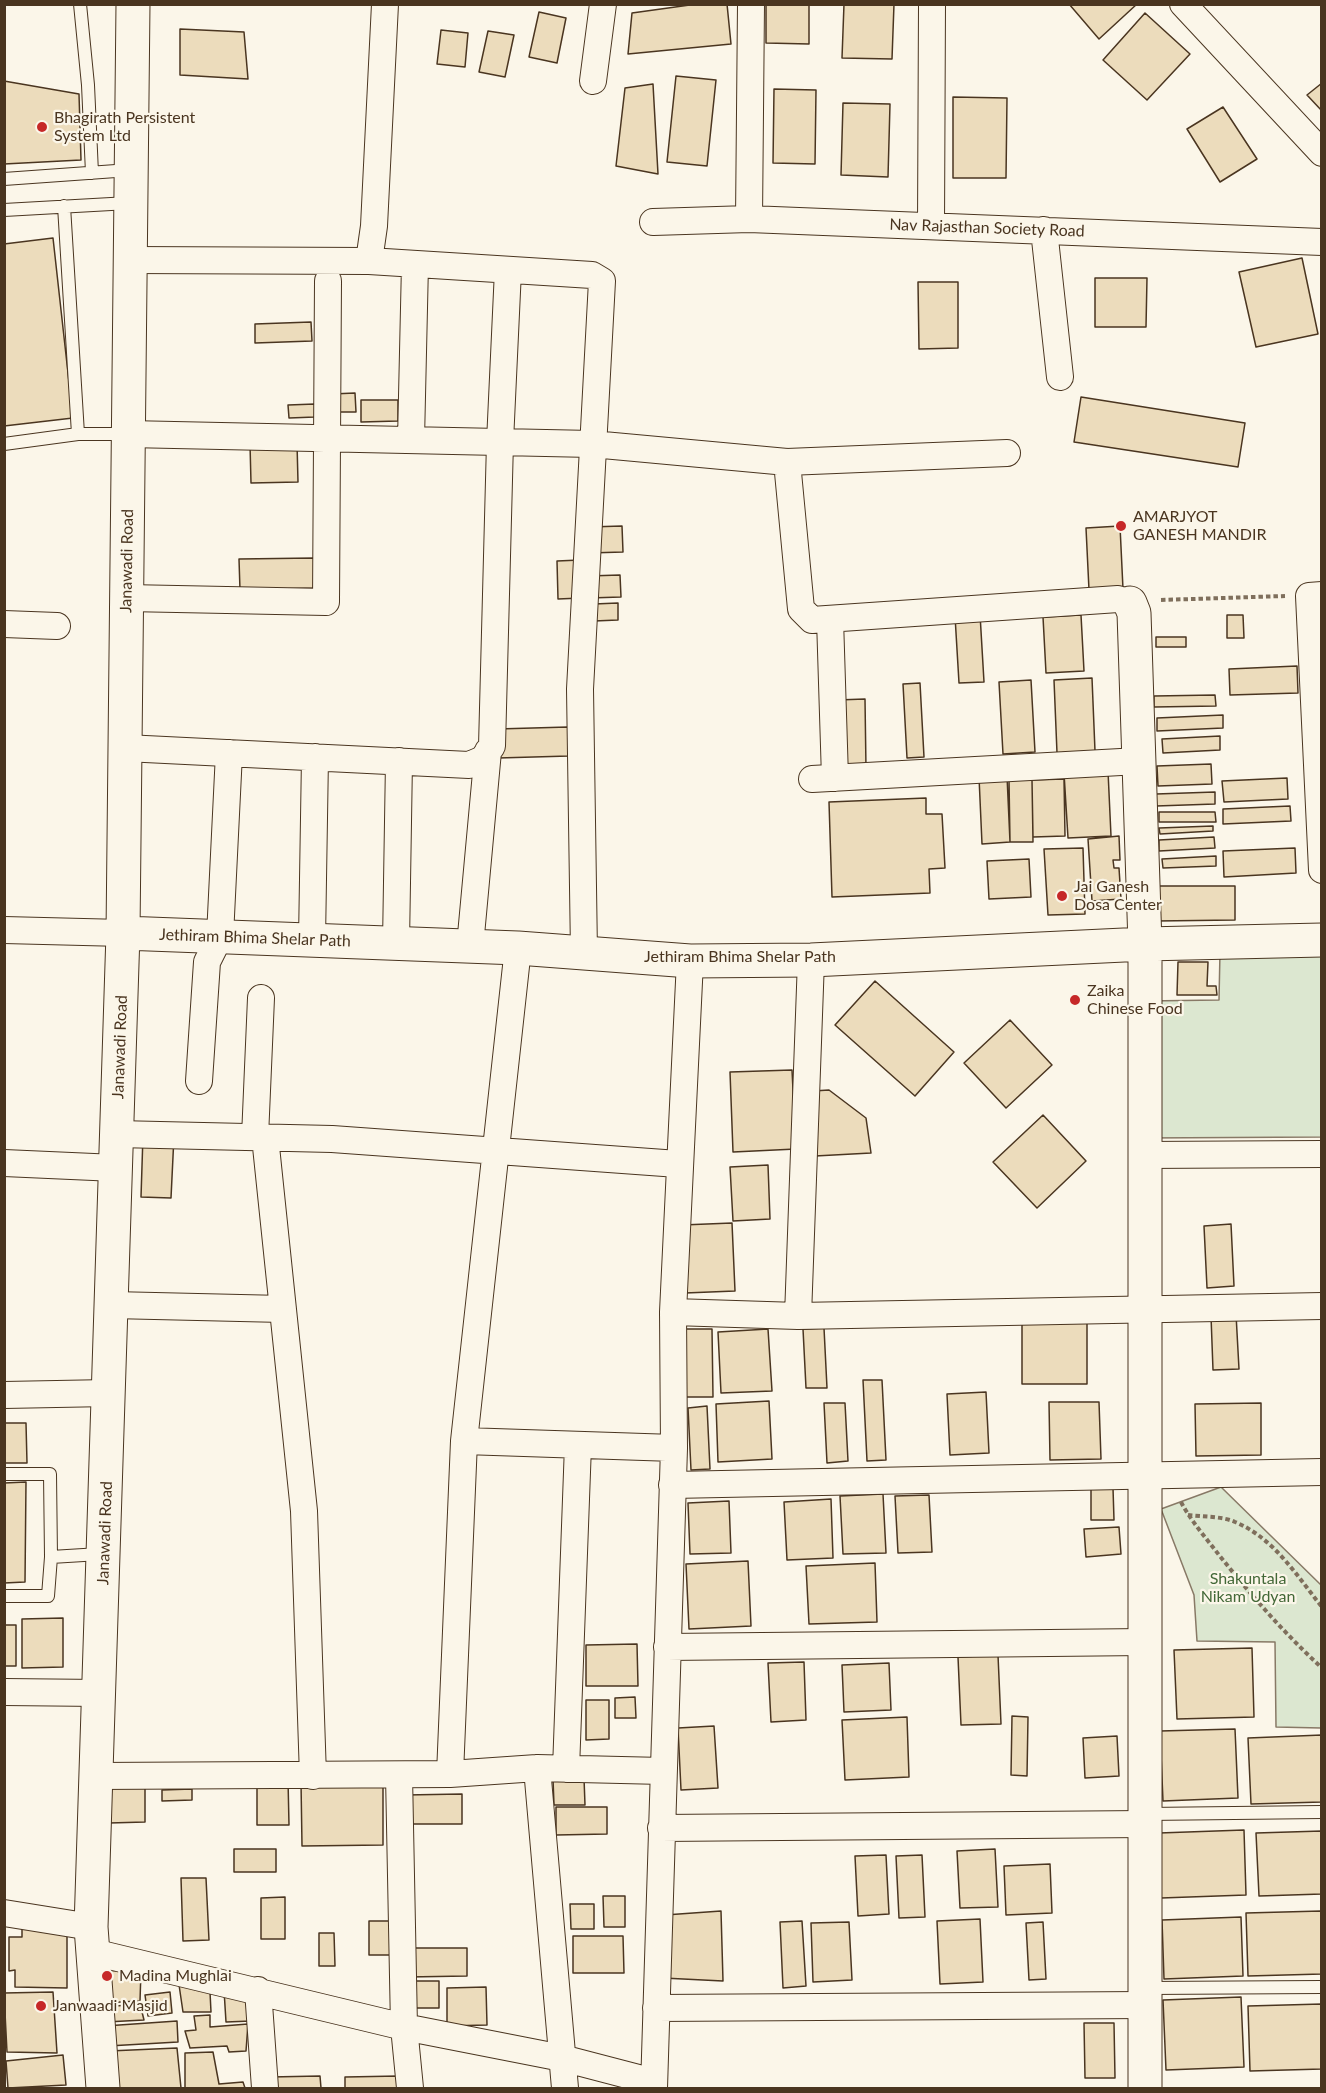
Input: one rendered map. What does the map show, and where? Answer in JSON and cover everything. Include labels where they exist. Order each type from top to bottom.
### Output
[{"type":"street","name":"Janawadi Road","points":[[103,2088],[92,1940],[123,933],[133,4]]},
{"type":"street","points":[[369,261],[374,226],[385,4]]},
{"type":"street","points":[[593,81],[603,4]]},
{"type":"street","points":[[749,219],[751,4]]},
{"type":"street","points":[[931,226],[932,4]]},
{"type":"street","points":[[1183,4],[1322,153]]},
{"type":"street","name":"Nav Rajasthan Society Road","points":[[653,222],[749,219],[1322,242]]},
{"type":"street","points":[[1044,230],[1060,377]]},
{"type":"street","points":[[130,260],[369,261],[592,275],[602,281],[580,689],[580,823],[584,953]]},
{"type":"street","points":[[411,440],[415,264]]},
{"type":"street","points":[[125,748],[469,765],[483,759],[492,746],[500,442],[508,270]]},
{"type":"street","points":[[127,598],[326,602],[328,281]]},
{"type":"street","points":[[128,434],[592,444],[787,462],[1006,453]]},
{"type":"street","points":[[787,462],[801,609],[805,616],[812,620],[1118,599],[1130,603],[1134,613],[1145,944],[1143,1308],[1156,1475],[1145,1642],[1145,2088]]},
{"type":"street","points":[[1315,596],[1322,870]]},
{"type":"street","points":[[830,619],[823,778],[1139,761]]},
{"type":"street","points":[[4,624],[57,626]]},
{"type":"street","points":[[470,946],[488,751]]},
{"type":"street","points":[[199,1081],[207,962],[220,936],[230,753]]},
{"type":"street","points":[[312,940],[315,757]]},
{"type":"street","points":[[396,943],[399,761]]},
{"type":"street","points":[[4,930],[123,933]]},
{"type":"street","name":"Jethiram Bhima Shelar Path","points":[[123,933],[518,948],[690,961],[811,960],[1145,944],[1322,940]]},
{"type":"street","points":[[450,1774],[464,1441],[518,948]]},
{"type":"street","points":[[798,1316],[811,960]]},
{"type":"street","points":[[4,1913],[258,1990],[404,2027],[562,2058],[654,2085],[674,1448],[673,1312],[678,1164],[690,961]]},
{"type":"street","points":[[261,998],[260,1137],[283,1309],[304,1511],[313,1776]]},
{"type":"street","points":[[117,1134],[332,1139],[678,1164]]},
{"type":"street","points":[[1144,1155],[1322,1154]]},
{"type":"street","points":[[4,1163],[116,1168]]},
{"type":"street","points":[[112,1305],[283,1309]]},
{"type":"street","points":[[673,1312],[798,1316],[1322,1306]]},
{"type":"street","points":[[4,1395],[109,1393]]},
{"type":"street","points":[[464,1441],[674,1448]]},
{"type":"street","points":[[566,1769],[578,1445]]},
{"type":"street","points":[[672,1485],[1322,1472]]},
{"type":"street","points":[[667,1647],[1145,1642]]},
{"type":"street","points":[[4,1692],[100,1693]]},
{"type":"street","points":[[97,1776],[399,1775],[537,1768],[663,1771]]},
{"type":"street","points":[[537,1768],[565,2088]]},
{"type":"street","points":[[399,1775],[404,2027],[410,2088]]},
{"type":"street","points":[[661,1828],[1145,1819]]},
{"type":"street","points":[[258,1990],[265,2088]]},
{"type":"street","points":[[656,2008],[1145,1996]]},
{"type":"lane","points":[[80,4],[88,86],[92,173]]},
{"type":"lane","points":[[4,179],[131,170]]},
{"type":"lane","points":[[4,210],[131,202]]},
{"type":"lane","points":[[64,206],[78,434]]},
{"type":"lane","points":[[4,444],[78,434],[128,434]]},
{"type":"lane","points":[[4,1474],[50,1474],[51,1557],[48,1596],[4,1596]]},
{"type":"lane","points":[[51,1557],[105,1554]]},
{"type":"lane","points":[[1145,1819],[1322,1812]]},
{"type":"lane","points":[[1145,1996],[1322,1987]]},
{"type":"path","points":[[1130,603],[1253,595],[1315,596]]},
{"type":"path","points":[[1156,1475],[1274,1620],[1322,1668]]},
{"type":"path","points":[[1188,1515],[1234,1521],[1257,1535],[1282,1556],[1322,1607]]},
{"type":"green space","points":[[1220,952],[1321,952],[1321,1137],[1144,1138],[1146,1001],[1219,1000]]},
{"type":"green space","name":"Shakuntala Nikam Udyan","points":[[1221,1487],[1321,1585],[1321,1728],[1276,1727],[1275,1642],[1197,1641],[1194,1595],[1161,1509]]},
{"type":"building","points":[[697,4],[727,4],[731,44],[628,54],[632,13]]},
{"type":"building","points":[[766,4],[809,4],[809,44],[766,43]]},
{"type":"building","points":[[844,4],[894,4],[892,59],[842,58]]},
{"type":"building","points":[[1069,4],[1137,4],[1099,39]]},
{"type":"building","points":[[539,12],[566,18],[557,63],[529,57]]},
{"type":"building","points":[[1145,13],[1190,54],[1147,100],[1103,60]]},
{"type":"building","points":[[180,29],[244,32],[248,79],[180,75]]},
{"type":"building","points":[[441,30],[468,33],[465,67],[437,64]]},
{"type":"building","points":[[488,31],[514,35],[505,77],[479,72]]},
{"type":"building","points":[[676,76],[716,80],[707,166],[667,162]]},
{"type":"building","name":"Bhagirath Persistent System Ltd","points":[[4,81],[79,94],[81,160],[4,164]]},
{"type":"building","points":[[1322,83],[1322,111],[1307,95]]},
{"type":"building","points":[[653,84],[658,174],[616,166],[625,88]]},
{"type":"building","points":[[774,89],[816,90],[815,164],[773,163]]},
{"type":"building","points":[[953,97],[1007,98],[1006,178],[953,178]]},
{"type":"building","points":[[843,103],[890,104],[888,177],[841,175]]},
{"type":"building","points":[[1223,107],[1257,159],[1220,182],[1187,129]]},
{"type":"building","points":[[53,238],[73,418],[4,426],[4,244]]},
{"type":"building","points":[[1302,258],[1318,334],[1256,347],[1239,272]]},
{"type":"building","points":[[1095,278],[1147,278],[1146,327],[1095,327]]},
{"type":"building","points":[[918,282],[958,282],[958,348],[919,349]]},
{"type":"building","points":[[311,322],[312,341],[255,343],[255,324]]},
{"type":"building","points":[[355,393],[356,412],[333,412],[332,394]]},
{"type":"building","points":[[1081,397],[1245,423],[1238,467],[1074,442]]},
{"type":"building","points":[[361,400],[398,400],[398,421],[361,422]]},
{"type":"building","points":[[315,404],[315,417],[289,418],[288,405]]},
{"type":"building","points":[[297,443],[298,482],[251,483],[250,444]]},
{"type":"building","points":[[622,526],[623,552],[589,553],[589,527]]},
{"type":"building","points":[[1120,526],[1123,589],[1089,590],[1086,528]]},
{"type":"building","points":[[314,558],[315,588],[240,590],[239,559]]},
{"type":"building","points":[[580,560],[581,598],[558,599],[557,561]]},
{"type":"building","points":[[620,575],[621,597],[589,598],[588,576]]},
{"type":"building","points":[[618,603],[618,620],[594,621],[594,604]]},
{"type":"building","points":[[980,614],[984,682],[959,683],[955,616]]},
{"type":"building","points":[[1081,615],[1084,671],[1046,673],[1043,617]]},
{"type":"building","points":[[1227,615],[1243,615],[1244,638],[1227,638]]},
{"type":"building","points":[[1156,637],[1186,637],[1186,647],[1156,647]]},
{"type":"building","points":[[1297,666],[1298,693],[1230,695],[1229,669]]},
{"type":"building","points":[[1092,678],[1095,751],[1057,753],[1054,680]]},
{"type":"building","points":[[1031,680],[1035,752],[1003,754],[999,682]]},
{"type":"building","points":[[920,683],[924,757],[907,758],[903,684]]},
{"type":"building","points":[[1215,695],[1216,706],[1154,707],[1154,696]]},
{"type":"building","points":[[865,699],[866,769],[839,769],[837,700]]},
{"type":"building","points":[[1223,715],[1223,728],[1157,731],[1157,718]]},
{"type":"building","points":[[568,727],[569,756],[498,758],[497,729]]},
{"type":"building","points":[[1220,736],[1220,750],[1163,753],[1162,739]]},
{"type":"building","points":[[1211,764],[1212,784],[1158,786],[1157,766]]},
{"type":"building","points":[[1108,771],[1111,836],[1068,838],[1064,773]]},
{"type":"building","points":[[1007,776],[1010,842],[982,844],[979,777]]},
{"type":"building","points":[[1287,778],[1288,799],[1224,802],[1222,781]]},
{"type":"building","points":[[1064,779],[1065,836],[1033,837],[1032,780]]},
{"type":"building","points":[[1009,780],[1032,780],[1033,842],[1010,842]]},
{"type":"building","points":[[1215,792],[1215,804],[1156,806],[1156,794]]},
{"type":"building","points":[[926,798],[926,814],[942,814],[945,868],[929,869],[930,893],[832,897],[829,802]]},
{"type":"building","points":[[1290,806],[1291,821],[1223,824],[1223,809]]},
{"type":"building","points":[[1159,812],[1215,812],[1216,822],[1159,822]]},
{"type":"building","points":[[1213,826],[1213,831],[1160,834],[1159,828]]},
{"type":"building","points":[[1119,836],[1120,860],[1113,860],[1114,868],[1119,868],[1121,899],[1092,901],[1088,839]]},
{"type":"building","points":[[1214,837],[1215,848],[1159,851],[1159,840]]},
{"type":"building","points":[[1083,848],[1085,914],[1048,915],[1044,849]]},
{"type":"building","points":[[1295,848],[1296,873],[1224,877],[1223,851]]},
{"type":"building","points":[[1216,856],[1216,866],[1163,868],[1162,859]]},
{"type":"building","points":[[1029,859],[1031,897],[989,899],[987,861]]},
{"type":"building","points":[[1156,886],[1235,886],[1235,920],[1156,921]]},
{"type":"building","points":[[1178,962],[1208,962],[1207,986],[1216,986],[1217,995],[1177,995]]},
{"type":"building","points":[[875,981],[954,1052],[915,1096],[835,1025]]},
{"type":"building","points":[[1010,1020],[1052,1065],[1006,1108],[964,1063]]},
{"type":"building","points":[[792,1070],[796,1149],[733,1152],[730,1072]]},
{"type":"building","points":[[829,1090],[866,1118],[871,1153],[815,1156],[813,1091]]},
{"type":"building","points":[[1043,1115],[1086,1161],[1037,1208],[993,1162]]},
{"type":"building","points":[[143,1135],[174,1136],[171,1198],[141,1197]]},
{"type":"building","points":[[768,1165],[770,1219],[733,1221],[730,1167]]},
{"type":"building","points":[[732,1223],[735,1291],[685,1293],[682,1225]]},
{"type":"building","points":[[1231,1224],[1234,1286],[1207,1288],[1204,1226]]},
{"type":"building","points":[[1236,1314],[1239,1369],[1213,1370],[1211,1316]]},
{"type":"building","points":[[1087,1323],[1087,1384],[1022,1384],[1022,1324]]},
{"type":"building","points":[[824,1328],[827,1388],[806,1388],[803,1329]]},
{"type":"building","points":[[684,1329],[712,1329],[713,1397],[685,1397]]},
{"type":"building","points":[[768,1329],[772,1391],[721,1393],[718,1332]]},
{"type":"building","points":[[863,1380],[882,1380],[886,1460],[867,1461]]},
{"type":"building","points":[[986,1392],[989,1453],[950,1455],[947,1394]]},
{"type":"building","points":[[769,1401],[772,1459],[718,1462],[716,1404]]},
{"type":"building","points":[[1049,1402],[1099,1402],[1101,1459],[1050,1460]]},
{"type":"building","points":[[824,1403],[845,1403],[848,1461],[827,1463]]},
{"type":"building","points":[[1261,1403],[1261,1455],[1196,1456],[1195,1404]]},
{"type":"building","points":[[707,1406],[710,1469],[691,1470],[688,1408]]},
{"type":"building","points":[[4,1423],[26,1423],[27,1463],[4,1463]]},
{"type":"building","points":[[26,1482],[25,1582],[4,1583],[4,1483]]},
{"type":"building","points":[[1091,1488],[1113,1488],[1114,1520],[1091,1520]]},
{"type":"building","points":[[883,1494],[886,1553],[843,1554],[840,1496]]},
{"type":"building","points":[[929,1495],[932,1552],[898,1553],[895,1496]]},
{"type":"building","points":[[831,1499],[833,1558],[787,1560],[784,1502]]},
{"type":"building","points":[[729,1501],[731,1553],[690,1554],[688,1503]]},
{"type":"building","points":[[1119,1527],[1121,1554],[1086,1557],[1084,1529]]},
{"type":"building","points":[[748,1561],[751,1626],[689,1629],[686,1564]]},
{"type":"building","points":[[875,1563],[877,1622],[809,1624],[806,1566]]},
{"type":"building","points":[[63,1618],[63,1667],[22,1668],[22,1619]]},
{"type":"building","points":[[4,1625],[16,1625],[16,1666],[4,1666]]},
{"type":"building","points":[[637,1644],[638,1686],[586,1686],[586,1645]]},
{"type":"building","points":[[1252,1648],[1254,1717],[1177,1719],[1174,1650]]},
{"type":"building","points":[[998,1655],[1001,1724],[961,1725],[958,1657]]},
{"type":"building","points":[[804,1662],[806,1720],[771,1722],[768,1663]]},
{"type":"building","points":[[889,1663],[891,1710],[844,1712],[842,1665]]},
{"type":"building","points":[[635,1697],[636,1718],[615,1718],[615,1698]]},
{"type":"building","points":[[586,1700],[609,1700],[609,1739],[586,1740]]},
{"type":"building","points":[[1012,1716],[1028,1717],[1027,1776],[1011,1775]]},
{"type":"building","points":[[907,1717],[909,1777],[845,1780],[842,1720]]},
{"type":"building","points":[[714,1726],[718,1788],[681,1790],[678,1728]]},
{"type":"building","points":[[1235,1729],[1238,1798],[1163,1801],[1160,1731]]},
{"type":"building","points":[[1322,1735],[1322,1802],[1251,1804],[1248,1738]]},
{"type":"building","points":[[1117,1736],[1119,1776],[1085,1778],[1083,1738]]},
{"type":"building","points":[[584,1778],[585,1805],[554,1805],[553,1779]]},
{"type":"building","points":[[257,1779],[288,1779],[289,1825],[257,1825]]},
{"type":"building","points":[[383,1781],[383,1845],[302,1846],[301,1782]]},
{"type":"building","points":[[109,1784],[145,1784],[145,1822],[109,1823]]},
{"type":"building","points":[[192,1789],[192,1800],[162,1801],[162,1790]]},
{"type":"building","points":[[462,1794],[462,1824],[405,1824],[405,1795]]},
{"type":"building","points":[[556,1807],[607,1807],[607,1834],[556,1835]]},
{"type":"building","points":[[1244,1830],[1246,1895],[1161,1898],[1159,1833]]},
{"type":"building","points":[[1322,1831],[1322,1894],[1259,1896],[1256,1833]]},
{"type":"building","points":[[234,1849],[276,1849],[276,1872],[234,1872]]},
{"type":"building","points":[[995,1849],[998,1907],[960,1908],[957,1851]]},
{"type":"building","points":[[886,1855],[889,1914],[858,1916],[855,1856]]},
{"type":"building","points":[[922,1855],[925,1917],[899,1918],[896,1856]]},
{"type":"building","points":[[1050,1864],[1052,1913],[1006,1915],[1004,1866]]},
{"type":"building","points":[[181,1878],[206,1878],[209,1940],[183,1941]]},
{"type":"building","points":[[603,1896],[625,1896],[625,1927],[604,1927]]},
{"type":"building","points":[[285,1897],[285,1939],[261,1939],[261,1898]]},
{"type":"building","points":[[570,1904],[594,1904],[594,1929],[571,1929]]},
{"type":"building","points":[[721,1911],[723,1981],[663,1978],[665,1915]]},
{"type":"building","points":[[1321,1911],[1322,1974],[1248,1976],[1246,1913]]},
{"type":"building","points":[[1241,1917],[1243,1976],[1164,1979],[1162,1920]]},
{"type":"building","points":[[980,1919],[983,1982],[940,1984],[937,1921]]},
{"type":"building","points":[[369,1921],[395,1921],[395,1955],[369,1955]]},
{"type":"building","points":[[802,1921],[806,1986],[783,1988],[780,1922]]},
{"type":"building","points":[[849,1922],[852,1980],[813,1982],[811,1923]]},
{"type":"building","points":[[1043,1922],[1046,1979],[1029,1980],[1026,1923]]},
{"type":"building","points":[[22,1924],[67,1929],[67,1988],[15,1987],[15,1970],[9,1971],[9,1937],[22,1937]]},
{"type":"building","points":[[319,1933],[334,1933],[335,1966],[319,1966]]},
{"type":"building","points":[[573,1936],[623,1936],[624,1973],[573,1973]]},
{"type":"building","points":[[406,1948],[467,1948],[467,1976],[407,1977]]},
{"type":"building","points":[[141,1970],[140,2001],[102,2003],[100,1971]]},
{"type":"building","points":[[178,1978],[210,1992],[211,2012],[183,2012]]},
{"type":"building","points":[[409,1981],[439,1981],[439,2008],[409,2008]]},
{"type":"building","points":[[486,1987],[487,2025],[447,2026],[447,1988]]},
{"type":"building","points":[[224,1990],[250,1995],[251,2021],[226,2022]]},
{"type":"building","points":[[53,1992],[57,2053],[7,2052],[4,1993]]},
{"type":"building","points":[[170,1992],[172,2013],[148,2016],[145,1995]]},
{"type":"building","points":[[1241,1997],[1244,2067],[1166,2070],[1163,2000]]},
{"type":"building","points":[[140,2004],[144,2020],[106,2022],[104,2007]]},
{"type":"building","points":[[1322,2004],[1322,2069],[1250,2071],[1248,2006]]},
{"type":"building","points":[[210,2015],[210,2027],[248,2024],[246,2051],[229,2052],[227,2046],[190,2048],[185,2031],[196,2030],[194,2016]]},
{"type":"building","points":[[177,2021],[178,2042],[108,2046],[105,2026]]},
{"type":"building","points":[[1084,2023],[1114,2023],[1115,2078],[1085,2078]]},
{"type":"building","points":[[177,2048],[181,2088],[107,2088],[109,2051]]},
{"type":"building","points":[[213,2052],[219,2084],[243,2082],[245,2088],[185,2088],[185,2053]]},
{"type":"building","points":[[63,2055],[66,2085],[8,2088],[6,2061]]},
{"type":"building","points":[[320,2076],[321,2088],[270,2088],[270,2077]]},
{"type":"building","points":[[399,2076],[400,2088],[345,2088],[345,2077]]},
{"type":"place","name":"Bhagirath Persistent System Ltd","points":[[42,127]]},
{"type":"place","name":"AMARJYOT GANESH MANDIR","points":[[1121,526]]},
{"type":"place","name":"Jai Ganesh Dosa Center","points":[[1062,896]]},
{"type":"place","name":"Zaika Chinese Food","points":[[1075,1000]]},
{"type":"place","name":"Madina Mughlai","points":[[107,1976]]},
{"type":"place","name":"Janwaadi Masjid","points":[[41,2006]]}]
